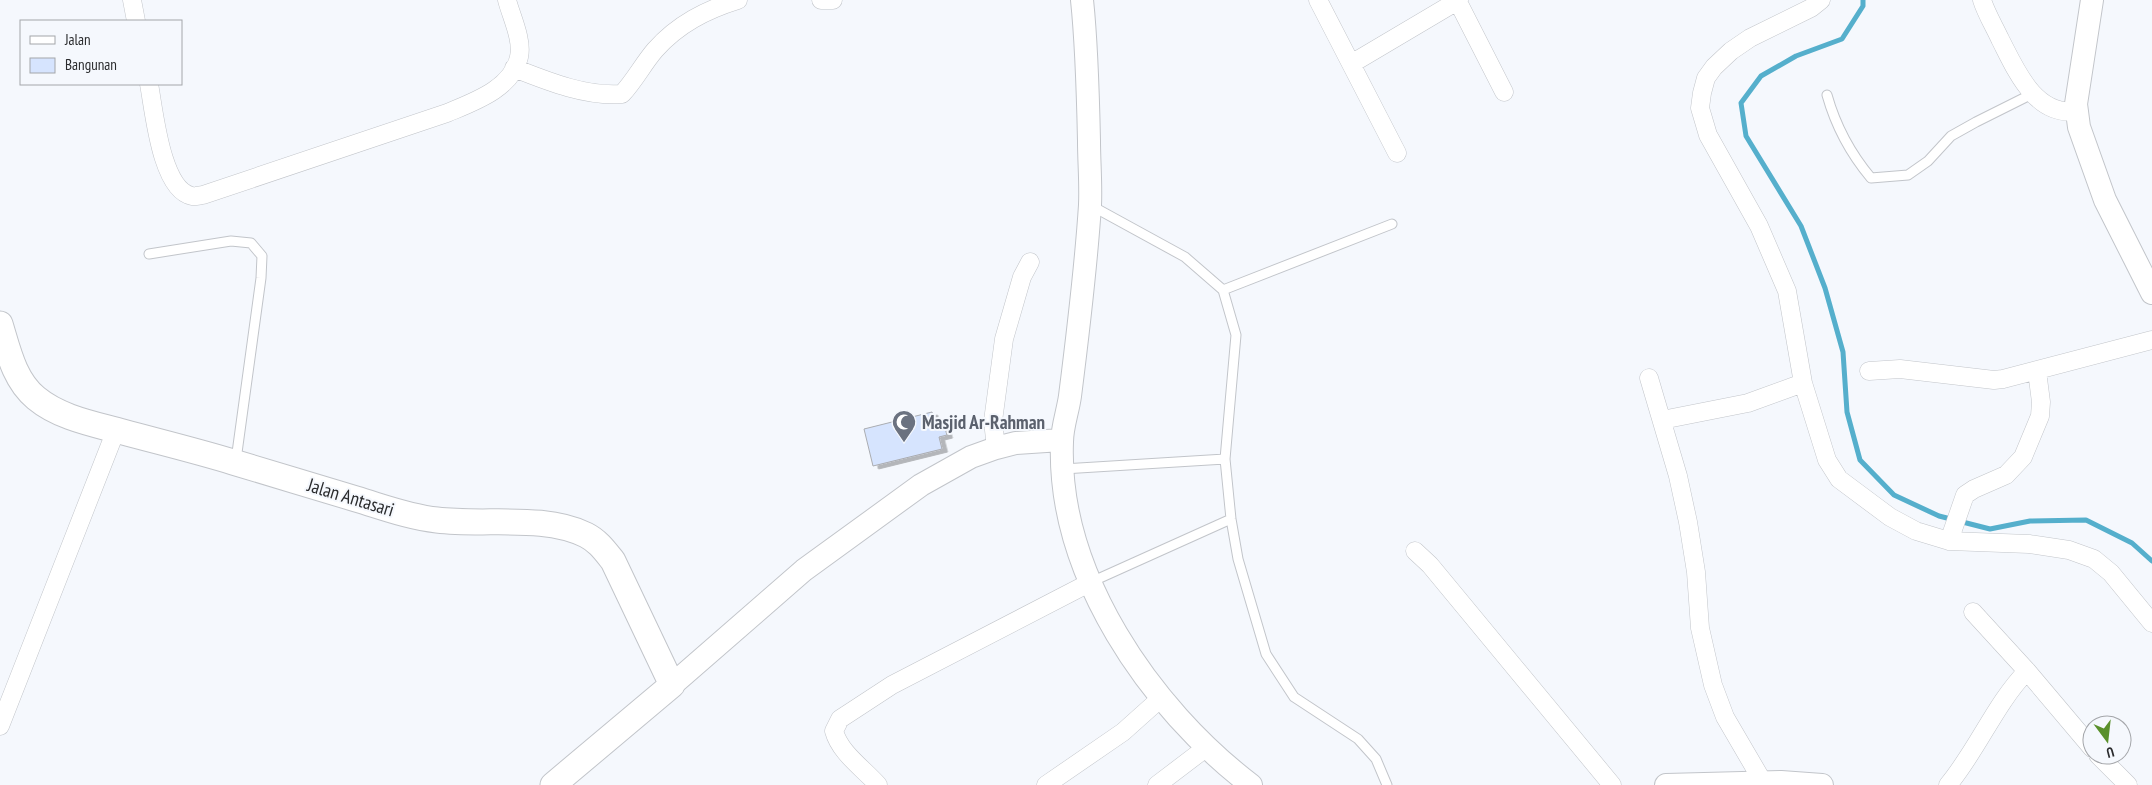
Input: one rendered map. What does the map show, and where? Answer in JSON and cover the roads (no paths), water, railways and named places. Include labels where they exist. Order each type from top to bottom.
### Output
[{"type":"main road","name":"Jalan Antasari","points":[[0,324],[12,365],[34,397],[51,408],[76,419],[236,463],[404,513],[435,520],[467,523],[536,523],[561,526],[587,535],[601,545],[613,561],[672,686]]},
{"type":"main road","points":[[553,785],[672,686]]},
{"type":"street","points":[[132,0],[136,20]]},
{"type":"street","points":[[149,85],[163,160],[167,171],[184,193],[193,197],[447,113],[479,100],[495,89],[512,73],[519,57],[518,40],[506,0]]},
{"type":"street","points":[[514,68],[541,79],[597,94],[622,94],[633,83],[655,50],[678,28],[710,9],[738,0]]},
{"type":"street","points":[[821,0],[832,0]]},
{"type":"street","points":[[1082,0],[1089,117],[1090,205],[1069,398],[1062,440],[1062,469],[1066,504],[1073,531],[1091,582],[1112,628],[1137,668],[1161,698],[1223,764],[1251,785]]},
{"type":"street","points":[[1318,0],[1397,153]]},
{"type":"street","points":[[1351,64],[1458,0],[1504,92]]},
{"type":"street","points":[[1821,0],[1811,8],[1750,38],[1731,50],[1706,78],[1700,108],[1708,135],[1759,226],[1788,291],[1803,383],[1827,460],[1839,479],[1916,531],[1950,539],[2029,544],[2069,550],[2094,559],[2111,573],[2152,623]]},
{"type":"street","points":[[1982,0],[2017,71],[2032,94],[2044,104],[2057,109],[2068,112],[2077,111]]},
{"type":"street","points":[[2092,0],[2078,83],[2077,111],[2079,127],[2105,200],[2152,293]]},
{"type":"street","points":[[996,448],[993,421],[1004,339],[1022,277],[1030,262]]},
{"type":"street","points":[[1869,371],[1900,369],[1994,380],[2037,371],[2152,340]]},
{"type":"street","points":[[1950,539],[1964,497],[1974,489],[2006,475],[2023,456],[2040,416],[2041,402],[2037,371]]},
{"type":"street","points":[[1649,378],[1662,420],[1688,522],[1696,572],[1700,628],[1713,685],[1725,717],[1763,782]]},
{"type":"street","points":[[1662,420],[1748,403],[1803,383]]},
{"type":"street","points":[[0,726],[116,430]]},
{"type":"street","points":[[672,686],[804,570],[945,469],[971,457],[1016,443],[1062,440]]},
{"type":"street","points":[[1415,551],[1430,565],[1612,785]]},
{"type":"street","points":[[878,785],[843,750],[834,731],[840,720],[892,685],[1091,582]]},
{"type":"street","points":[[1973,612],[2027,671],[2082,736]]},
{"type":"street","points":[[1948,785],[1964,765],[2010,691],[2027,671]]},
{"type":"street","points":[[1046,785],[1123,732],[1161,698]]},
{"type":"street","points":[[1157,785],[1207,747]]},
{"type":"street","points":[[2108,765],[2128,785]]},
{"type":"street","points":[[1666,785],[1763,782],[1822,785]]},
{"type":"lane","points":[[1827,95],[1839,132],[1858,163],[1871,178],[1908,175],[1928,161],[1951,136],[2032,94]]},
{"type":"lane","points":[[1090,205],[1185,257],[1223,290],[1236,335],[1224,458],[1231,519],[1238,559],[1266,654],[1294,696],[1358,739],[1376,760],[1387,785]]},
{"type":"lane","points":[[1223,290],[1392,224]]},
{"type":"lane","points":[[149,254],[231,241],[251,243],[262,256],[261,278],[236,463]]},
{"type":"lane","points":[[1062,469],[1224,458]]},
{"type":"lane","points":[[1091,582],[1231,519]]},
{"type":"waterway","points":[[1863,0],[1863,6],[1842,39],[1796,56],[1761,76],[1741,103],[1746,136],[1801,226],[1825,288],[1843,352],[1847,412],[1860,460],[1894,495],[1939,516],[1990,529],[2030,521],[2086,520],[2132,543],[2152,561]]},
{"type":"place","name":"Masjid Ar-Rahman","points":[[904,443]]}]
